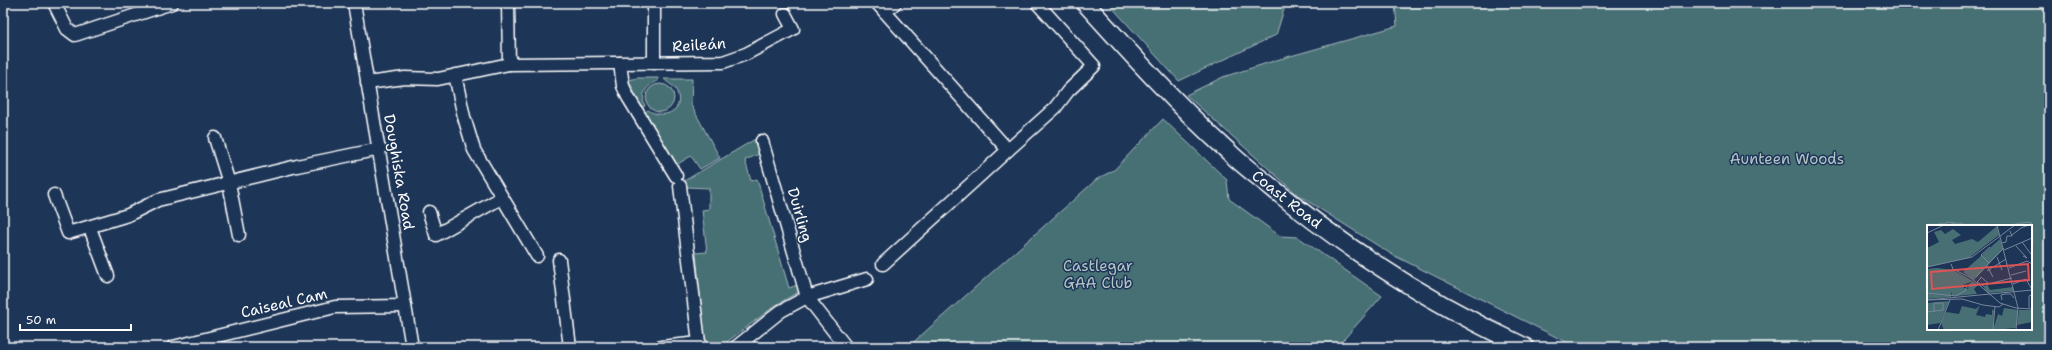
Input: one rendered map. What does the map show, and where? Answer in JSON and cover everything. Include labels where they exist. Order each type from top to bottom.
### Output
[{"type":"main road","name":"Coast Road","points":[[1085,3],[1178,104],[1209,134],[1229,153],[1304,214],[1357,252],[1431,299],[1476,324],[1525,347]]},
{"type":"street","points":[[54,3],[67,29],[75,35],[172,3]]},
{"type":"street","name":"Doughiska Road","points":[[354,3],[367,83],[380,149],[404,306],[412,347]]},
{"type":"street","points":[[508,3],[509,64]]},
{"type":"street","name":"Reileán","points":[[654,3],[654,63]]},
{"type":"street","points":[[895,3],[881,8],[1008,150]]},
{"type":"street","points":[[883,264],[1055,108],[1068,91],[1094,66],[1037,3]]},
{"type":"street","name":"Reileán","points":[[367,83],[405,78],[438,79],[509,64],[723,62],[734,59],[793,29],[785,14]]},
{"type":"street","points":[[620,63],[623,86],[628,97],[678,181],[700,345],[661,347]]},
{"type":"street","points":[[455,75],[464,117],[474,150],[501,198],[537,256]]},
{"type":"street","points":[[215,138],[229,183],[239,235]]},
{"type":"street","name":"Duirling","points":[[762,141],[807,297],[846,347]]},
{"type":"street","points":[[54,195],[68,233],[90,228],[128,215],[158,200],[297,166],[380,149]]},
{"type":"street","points":[[429,212],[436,235],[501,198]]},
{"type":"street","points":[[90,228],[108,276]]},
{"type":"street","points":[[559,260],[570,347]]},
{"type":"street","points":[[736,347],[781,311],[807,297],[867,279]]},
{"type":"street","name":"Caiseal Cam","points":[[173,347],[335,307],[404,306]]},
{"type":"green space","points":[[1108,3],[1286,3],[1276,35],[1179,81]]},
{"type":"green space","name":"Aunteen Woods","points":[[1395,3],[2049,3],[2049,347],[1576,347],[1391,254],[1298,195],[1186,95],[1223,77],[1280,59],[1397,26]]},
{"type":"green space","points":[[637,78],[658,78],[658,81],[646,90],[643,98],[645,106],[642,108],[629,80]]},
{"type":"green space","points":[[664,79],[692,79],[691,105],[720,158],[700,169],[691,156],[676,165],[645,112],[648,110],[654,113],[665,114],[671,112],[678,105],[679,99],[677,92]]},
{"type":"green space","points":[[660,84],[670,88],[674,98],[670,108],[660,112],[650,108],[646,98],[650,88]]},
{"type":"green space","name":"Castlegar GAA Club","points":[[1163,119],[1227,180],[1229,199],[1280,236],[1298,237],[1382,296],[1337,347],[908,347],[1097,179],[1114,170]]},
{"type":"green space","points":[[757,138],[762,153],[745,160],[751,181],[757,179],[789,288],[800,284],[800,291],[776,305],[723,345],[716,347],[708,342],[704,336],[696,253],[707,252],[702,210],[709,209],[709,188],[687,187],[684,181]]}]
